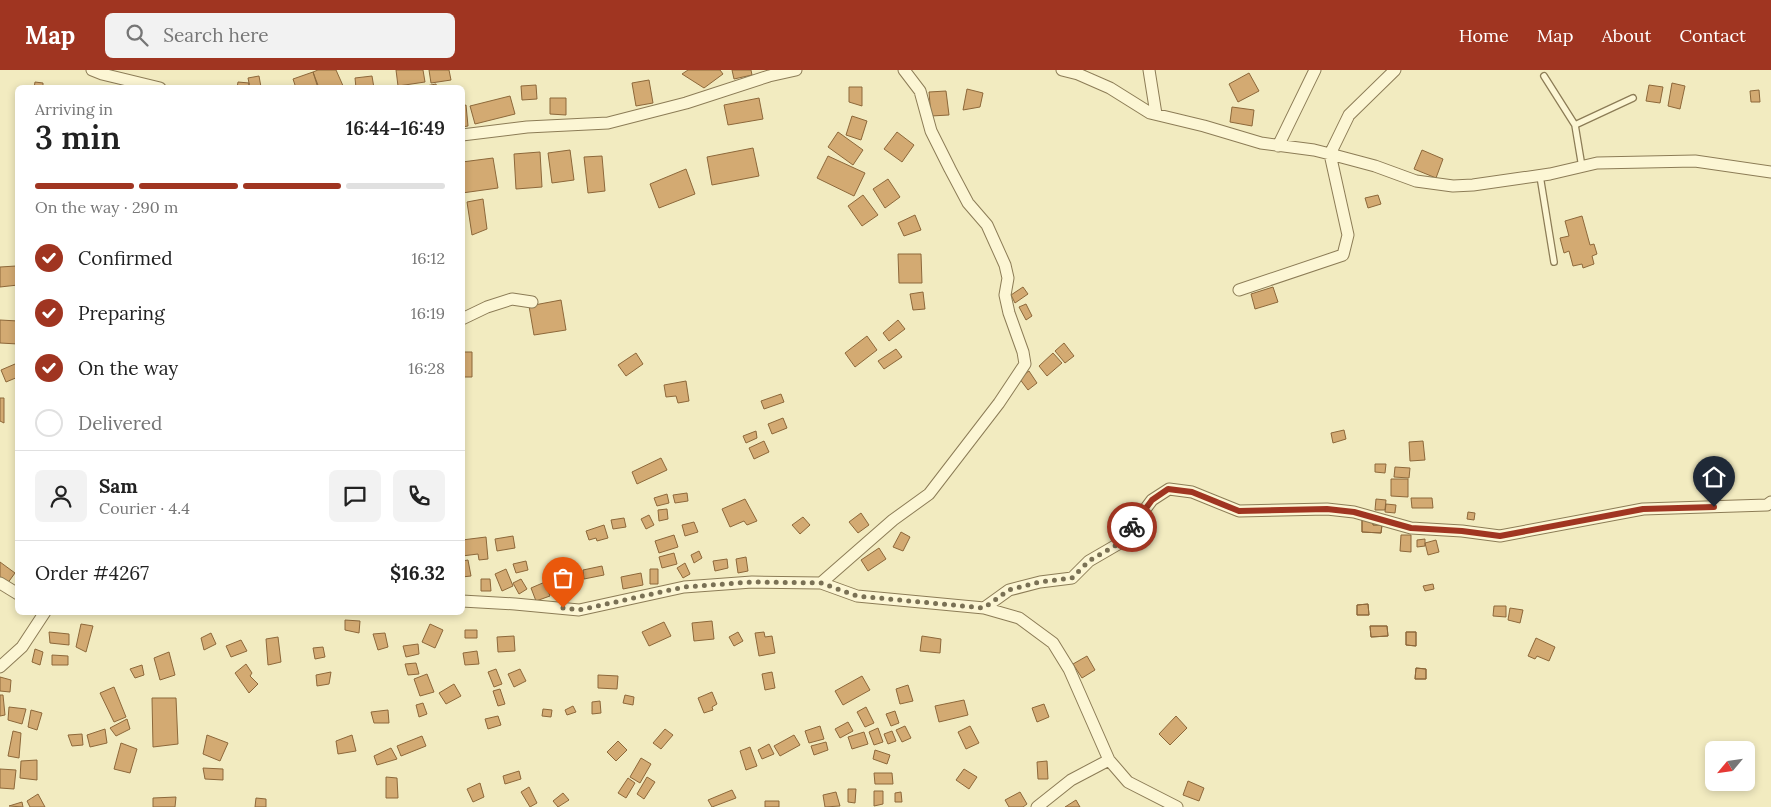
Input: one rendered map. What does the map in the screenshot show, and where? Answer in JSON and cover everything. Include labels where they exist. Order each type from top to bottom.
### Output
[{"type":"street","points":[[92,70],[148,85]]},
{"type":"street","points":[[465,135],[527,127],[608,123],[686,103],[769,76],[796,70]]},
{"type":"street","points":[[821,583],[893,520],[929,494],[999,403],[1025,364],[1005,295],[1008,278],[1006,265],[987,225],[968,203],[950,169],[931,131],[920,91],[904,70]]},
{"type":"street","points":[[1062,70],[1078,74],[1110,88],[1150,113],[1204,126],[1260,143],[1330,154],[1374,166],[1416,181],[1453,186],[1474,185],[1540,176],[1597,163],[1695,161],[1771,172]]},
{"type":"street","points":[[1148,70],[1156,114]]},
{"type":"street","points":[[1278,146],[1315,70]]},
{"type":"street","points":[[1239,290],[1343,255],[1348,235],[1330,154],[1349,115],[1395,70]]},
{"type":"street","points":[[465,318],[487,307],[512,299],[532,302]]},
{"type":"street","points":[[984,608],[1009,590],[1040,582],[1072,578],[1089,561],[1120,543],[1152,500],[1168,489],[1192,492],[1239,511],[1327,509],[1354,512],[1411,528],[1462,531],[1500,536],[1643,509],[1767,505],[1771,502]]},
{"type":"street","points":[[465,601],[579,610],[684,587],[752,582],[821,583],[857,596],[984,608],[1019,618],[1053,643],[1069,669],[1109,760],[1128,782],[1177,807]]},
{"type":"street","points":[[0,584],[15,592]]},
{"type":"street","points":[[0,667],[22,648],[43,615]]},
{"type":"street","points":[[1037,807],[1070,780],[1109,760]]},
{"type":"lane","points":[[1544,76],[1575,125],[1582,166]]},
{"type":"lane","points":[[1575,125],[1633,98]]},
{"type":"lane","points":[[1540,176],[1554,262]]},
{"type":"building","points":[[318,70],[336,70],[343,85],[318,85],[313,72]]},
{"type":"building","points":[[396,70],[423,70],[425,82],[398,85]]},
{"type":"building","points":[[429,70],[449,70],[451,80],[431,83]]},
{"type":"building","points":[[688,70],[720,70],[723,74],[704,88],[682,74]]},
{"type":"building","points":[[732,70],[751,70],[752,75],[734,79]]},
{"type":"building","points":[[313,72],[317,85],[295,85],[293,79]]},
{"type":"building","points":[[1249,73],[1259,91],[1238,102],[1229,84]]},
{"type":"building","points":[[259,76],[261,85],[249,85],[248,78]]},
{"type":"building","points":[[372,76],[374,85],[356,85],[355,78]]},
{"type":"building","points":[[649,80],[653,103],[636,106],[632,83]]},
{"type":"building","points":[[35,82],[43,83],[43,85],[34,85]]},
{"type":"building","points":[[238,82],[249,83],[249,85],[238,85]]},
{"type":"building","points":[[1672,83],[1685,86],[1680,109],[1668,106]]},
{"type":"building","points":[[536,85],[537,99],[522,100],[521,86]]},
{"type":"building","points":[[1649,85],[1663,87],[1660,103],[1646,101]]},
{"type":"building","points":[[849,87],[862,87],[862,106],[849,102]]},
{"type":"building","points":[[967,89],[983,93],[980,107],[963,110]]},
{"type":"building","points":[[1759,90],[1760,102],[1751,102],[1750,91]]},
{"type":"building","points":[[946,91],[949,115],[931,116],[929,92]]},
{"type":"building","points":[[510,96],[515,114],[475,124],[470,106]]},
{"type":"building","points":[[550,98],[566,98],[566,115],[550,114]]},
{"type":"building","points":[[759,98],[763,119],[728,125],[724,105]]},
{"type":"building","points":[[465,105],[468,126],[465,126]]},
{"type":"building","points":[[1232,107],[1254,110],[1252,126],[1230,122]]},
{"type":"building","points":[[852,116],[867,121],[861,140],[846,135]]},
{"type":"building","points":[[838,132],[863,150],[853,165],[828,147]]},
{"type":"building","points":[[897,132],[914,145],[902,162],[884,149]]},
{"type":"building","points":[[753,148],[759,176],[712,185],[707,157]]},
{"type":"building","points":[[570,150],[574,180],[552,183],[548,153]]},
{"type":"building","points":[[1422,150],[1443,159],[1436,178],[1414,169]]},
{"type":"building","points":[[540,152],[542,187],[516,189],[514,154]]},
{"type":"building","points":[[602,156],[605,191],[588,193],[584,157]]},
{"type":"building","points":[[828,156],[865,173],[854,196],[817,178]]},
{"type":"building","points":[[493,158],[498,188],[465,193],[465,162]]},
{"type":"building","points":[[686,169],[695,194],[659,208],[650,184]]},
{"type":"building","points":[[888,179],[900,197],[885,208],[873,189]]},
{"type":"building","points":[[863,195],[878,215],[862,226],[848,206]]},
{"type":"building","points":[[1378,195],[1381,204],[1368,208],[1365,198]]},
{"type":"building","points":[[483,199],[487,229],[472,235],[467,202]]},
{"type":"building","points":[[915,215],[921,230],[904,236],[898,223]]},
{"type":"building","points":[[1582,216],[1590,245],[1594,244],[1597,254],[1592,256],[1594,264],[1583,268],[1582,264],[1573,266],[1569,251],[1564,253],[1560,238],[1569,236],[1565,221]]},
{"type":"building","points":[[898,254],[921,254],[922,283],[899,283]]},
{"type":"building","points":[[15,266],[15,285],[0,287],[0,267]]},
{"type":"building","points":[[1023,287],[1028,294],[1015,303],[1011,295]]},
{"type":"building","points":[[1273,287],[1278,302],[1255,309],[1251,294]]},
{"type":"building","points":[[923,292],[925,309],[913,310],[910,294]]},
{"type":"building","points":[[561,300],[566,330],[534,335],[529,306]]},
{"type":"building","points":[[1026,304],[1032,316],[1026,320],[1019,307]]},
{"type":"building","points":[[0,320],[15,321],[15,344],[0,343]]},
{"type":"building","points":[[898,320],[905,329],[889,341],[883,333]]},
{"type":"building","points":[[867,336],[877,350],[855,367],[845,353]]},
{"type":"building","points":[[1064,343],[1074,356],[1065,363],[1055,351]]},
{"type":"building","points":[[896,349],[902,357],[884,369],[878,361]]},
{"type":"building","points":[[465,352],[472,352],[472,377],[465,377]]},
{"type":"building","points":[[636,353],[643,364],[626,376],[618,365]]},
{"type":"building","points":[[1053,353],[1062,363],[1047,376],[1039,366]]},
{"type":"building","points":[[15,364],[15,378],[6,382],[1,370]]},
{"type":"building","points":[[1029,371],[1037,383],[1028,390],[1019,378]]},
{"type":"building","points":[[686,381],[689,401],[678,403],[676,396],[666,397],[664,385]]},
{"type":"building","points":[[781,394],[784,402],[764,409],[761,401]]},
{"type":"building","points":[[0,398],[4,398],[4,423],[0,421]]},
{"type":"building","points":[[783,418],[787,428],[772,434],[768,424]]},
{"type":"building","points":[[1344,430],[1346,439],[1333,443],[1331,433]]},
{"type":"building","points":[[756,431],[757,438],[746,443],[743,436]]},
{"type":"building","points":[[764,441],[769,452],[754,459],[749,448]]},
{"type":"building","points":[[1423,441],[1425,460],[1410,461],[1409,442]]},
{"type":"building","points":[[661,458],[667,470],[637,484],[632,472]]},
{"type":"building","points":[[1375,464],[1386,464],[1385,473],[1375,472]]},
{"type":"building","points":[[1395,467],[1410,468],[1409,478],[1394,477]]},
{"type":"building","points":[[1391,479],[1408,479],[1408,497],[1391,496]]},
{"type":"building","points":[[687,493],[688,501],[675,503],[673,495]]},
{"type":"building","points":[[667,494],[669,503],[657,506],[654,498]]},
{"type":"building","points":[[1411,498],[1432,498],[1433,508],[1412,508]]},
{"type":"building","points":[[745,499],[757,521],[747,525],[744,521],[730,527],[722,509]]},
{"type":"building","points":[[1376,499],[1386,500],[1385,510],[1375,510]]},
{"type":"building","points":[[1386,504],[1396,505],[1395,513],[1385,512]]},
{"type":"building","points":[[667,509],[668,519],[659,521],[658,510]]},
{"type":"building","points":[[1468,512],[1475,513],[1474,520],[1467,519]]},
{"type":"building","points":[[861,513],[869,525],[858,533],[849,522]]},
{"type":"building","points":[[649,515],[654,525],[646,529],[641,519]]},
{"type":"building","points":[[803,517],[810,525],[800,534],[792,525]]},
{"type":"building","points":[[624,518],[626,527],[613,529],[611,520]]},
{"type":"building","points":[[1362,519],[1373,520],[1373,525],[1382,525],[1381,533],[1362,532]]},
{"type":"building","points":[[1362,519],[1373,520],[1373,525],[1382,525],[1381,533],[1362,532]]},
{"type":"building","points":[[694,522],[698,532],[685,536],[682,525]]},
{"type":"building","points":[[604,525],[608,538],[597,541],[596,538],[589,540],[586,531]]},
{"type":"building","points":[[901,532],[910,537],[903,551],[893,547]]},
{"type":"building","points":[[674,535],[678,547],[659,553],[655,541]]},
{"type":"building","points":[[1401,535],[1411,535],[1411,552],[1400,551]]},
{"type":"building","points":[[513,536],[515,548],[497,551],[495,539]]},
{"type":"building","points":[[486,537],[488,559],[479,560],[478,554],[465,556],[465,540]]},
{"type":"building","points":[[1425,539],[1425,546],[1417,547],[1417,540]]},
{"type":"building","points":[[1436,540],[1439,552],[1428,555],[1425,543]]},
{"type":"building","points":[[879,548],[886,559],[868,571],[861,560]]},
{"type":"building","points":[[699,551],[702,558],[694,563],[691,555]]},
{"type":"building","points":[[674,553],[677,564],[662,568],[659,557]]},
{"type":"building","points":[[746,557],[748,571],[738,573],[736,559]]},
{"type":"building","points":[[727,559],[728,568],[715,571],[713,561]]},
{"type":"building","points":[[465,560],[468,560],[471,576],[465,577]]},
{"type":"building","points":[[526,561],[528,570],[516,573],[513,564]]},
{"type":"building","points":[[0,562],[15,573],[7,584],[0,578]]},
{"type":"building","points":[[685,563],[690,574],[683,578],[677,568]]},
{"type":"building","points":[[574,566],[579,581],[558,588],[553,572]]},
{"type":"building","points":[[602,566],[604,575],[584,579],[583,570]]},
{"type":"building","points":[[506,569],[513,586],[502,591],[495,574]]},
{"type":"building","points":[[650,569],[658,569],[658,584],[650,584]]},
{"type":"building","points":[[641,573],[643,585],[623,589],[621,577]]},
{"type":"building","points":[[481,579],[490,579],[491,591],[481,591]]},
{"type":"building","points":[[521,579],[527,589],[519,594],[513,583]]},
{"type":"building","points":[[545,582],[550,596],[536,601],[531,588]]},
{"type":"building","points":[[1433,584],[1434,589],[1425,591],[1423,586]]},
{"type":"building","points":[[1368,604],[1369,615],[1357,615],[1357,605]]},
{"type":"building","points":[[1368,604],[1369,615],[1357,615],[1357,605]]},
{"type":"building","points":[[1494,606],[1506,606],[1506,617],[1493,616]]},
{"type":"building","points":[[1510,608],[1523,610],[1520,623],[1508,620]]},
{"type":"building","points":[[345,620],[360,621],[359,633],[345,630]]},
{"type":"building","points":[[712,621],[714,639],[694,641],[692,623]]},
{"type":"building","points":[[664,622],[671,636],[649,646],[642,632]]},
{"type":"building","points":[[81,624],[93,626],[86,652],[76,647]]},
{"type":"building","points":[[430,624],[443,630],[435,648],[422,642]]},
{"type":"building","points":[[1370,626],[1387,626],[1388,636],[1371,637]]},
{"type":"building","points":[[1370,626],[1387,626],[1388,636],[1371,637]]},
{"type":"building","points":[[465,630],[477,630],[477,638],[465,638]]},
{"type":"building","points":[[49,632],[69,634],[69,645],[50,643]]},
{"type":"building","points":[[738,632],[743,641],[734,646],[729,637]]},
{"type":"building","points":[[764,632],[765,637],[772,636],[775,653],[759,656],[755,633]]},
{"type":"building","points":[[1406,632],[1416,632],[1416,646],[1406,645]]},
{"type":"building","points":[[1406,632],[1416,632],[1416,646],[1406,645]]},
{"type":"building","points":[[211,633],[216,644],[204,650],[201,638]]},
{"type":"building","points":[[385,633],[388,647],[378,650],[373,634]]},
{"type":"building","points":[[514,636],[515,651],[498,652],[497,637]]},
{"type":"building","points":[[922,636],[941,639],[940,653],[920,651]]},
{"type":"building","points":[[278,637],[281,662],[268,665],[266,639]]},
{"type":"building","points":[[1536,638],[1555,647],[1549,661],[1537,656],[1535,659],[1528,656]]},
{"type":"building","points":[[241,640],[247,651],[231,657],[226,646]]},
{"type":"building","points":[[418,644],[419,654],[406,657],[403,646]]},
{"type":"building","points":[[323,647],[325,657],[315,659],[313,648]]},
{"type":"building","points":[[35,649],[43,652],[40,665],[32,662]]},
{"type":"building","points":[[477,651],[479,664],[465,665],[463,653]]},
{"type":"building","points":[[169,652],[175,675],[160,680],[154,658]]},
{"type":"building","points":[[52,655],[68,656],[68,665],[52,665]]},
{"type":"building","points":[[1087,656],[1095,670],[1082,678],[1073,664]]},
{"type":"building","points":[[416,663],[419,674],[408,675],[405,664]]},
{"type":"building","points":[[246,664],[252,673],[250,676],[258,684],[249,693],[235,673]]},
{"type":"building","points":[[142,665],[144,675],[135,678],[130,669]]},
{"type":"building","points":[[1416,668],[1426,669],[1426,679],[1415,679]]},
{"type":"building","points":[[1416,668],[1426,669],[1426,679],[1415,679]]},
{"type":"building","points":[[496,669],[502,684],[494,687],[488,672]]},
{"type":"building","points":[[520,669],[526,681],[514,687],[508,674]]},
{"type":"building","points":[[331,672],[329,684],[317,686],[316,675]]},
{"type":"building","points":[[772,672],[775,688],[765,690],[762,674]]},
{"type":"building","points":[[427,674],[434,692],[420,696],[414,679]]},
{"type":"building","points":[[598,675],[618,676],[617,689],[598,688]]},
{"type":"building","points":[[862,676],[870,690],[843,705],[835,691]]},
{"type":"building","points":[[0,677],[11,680],[10,692],[0,691]]},
{"type":"building","points":[[454,684],[461,696],[446,704],[439,693]]},
{"type":"building","points":[[908,685],[913,701],[900,704],[896,689]]},
{"type":"building","points":[[114,687],[126,717],[114,722],[100,693]]},
{"type":"building","points":[[500,689],[505,704],[498,706],[493,691]]},
{"type":"building","points":[[712,692],[717,704],[712,707],[713,710],[704,713],[698,698]]},
{"type":"building","points":[[0,695],[3,695],[5,715],[0,716]]},
{"type":"building","points":[[625,695],[634,697],[633,705],[623,703]]},
{"type":"building","points":[[152,698],[176,698],[178,744],[153,747]]},
{"type":"building","points":[[964,700],[968,715],[939,722],[935,706]]},
{"type":"building","points":[[600,701],[601,713],[592,714],[592,702]]},
{"type":"building","points":[[423,703],[427,714],[419,717],[416,705]]},
{"type":"building","points":[[1044,704],[1049,717],[1037,722],[1032,708]]},
{"type":"building","points":[[573,706],[576,712],[567,715],[565,710]]},
{"type":"building","points":[[9,707],[26,709],[22,724],[8,720]]},
{"type":"building","points":[[866,707],[874,723],[865,727],[857,712]]},
{"type":"building","points":[[543,709],[552,710],[551,717],[542,716]]},
{"type":"building","points":[[31,710],[42,713],[37,730],[28,727]]},
{"type":"building","points":[[388,710],[389,723],[374,723],[371,712]]},
{"type":"building","points":[[895,711],[899,723],[891,726],[886,714]]},
{"type":"building","points":[[498,716],[501,725],[488,729],[485,719]]},
{"type":"building","points":[[1176,716],[1187,728],[1170,745],[1159,734]]},
{"type":"building","points":[[127,719],[130,729],[116,736],[110,728]]},
{"type":"building","points":[[848,722],[853,731],[840,738],[835,729]]},
{"type":"building","points":[[820,726],[824,739],[809,743],[805,731]]},
{"type":"building","points":[[905,726],[911,738],[902,742],[896,730]]},
{"type":"building","points":[[970,726],[979,743],[966,749],[958,732]]},
{"type":"building","points":[[878,728],[883,742],[874,745],[869,732]]},
{"type":"building","points":[[105,729],[107,743],[90,747],[87,735]]},
{"type":"building","points":[[665,729],[673,735],[661,749],[653,743]]},
{"type":"building","points":[[13,731],[21,733],[19,758],[8,756]]},
{"type":"building","points":[[892,731],[896,741],[888,744],[884,734]]},
{"type":"building","points":[[864,732],[868,744],[852,749],[848,737]]},
{"type":"building","points":[[82,734],[83,745],[72,746],[68,735]]},
{"type":"building","points":[[207,735],[228,743],[220,761],[203,754]]},
{"type":"building","points":[[352,735],[356,751],[338,754],[336,741]]},
{"type":"building","points":[[794,735],[800,745],[780,756],[774,746]]},
{"type":"building","points":[[422,736],[426,746],[401,756],[397,746]]},
{"type":"building","points":[[618,741],[627,750],[616,761],[607,752]]},
{"type":"building","points":[[826,742],[828,750],[814,755],[811,746]]},
{"type":"building","points":[[121,743],[137,749],[130,773],[114,769]]},
{"type":"building","points":[[769,744],[774,754],[762,759],[758,750]]},
{"type":"building","points":[[750,747],[757,766],[746,770],[740,751]]},
{"type":"building","points":[[391,748],[397,759],[377,765],[374,756]]},
{"type":"building","points":[[875,750],[890,755],[887,764],[873,759]]},
{"type":"building","points":[[641,758],[651,764],[640,783],[630,777]]},
{"type":"building","points":[[37,760],[37,780],[20,778],[21,761]]},
{"type":"building","points":[[1047,761],[1048,779],[1038,779],[1037,762]]},
{"type":"building","points":[[203,768],[223,769],[223,780],[205,779]]},
{"type":"building","points":[[0,769],[16,770],[14,789],[0,788]]},
{"type":"building","points":[[964,769],[977,777],[969,789],[956,780]]},
{"type":"building","points":[[519,771],[521,779],[505,784],[503,776]]},
{"type":"building","points":[[874,773],[892,773],[893,784],[875,784]]},
{"type":"building","points":[[386,777],[397,778],[398,798],[386,798]]},
{"type":"building","points":[[647,777],[655,782],[644,799],[637,794]]},
{"type":"building","points":[[628,778],[635,783],[626,798],[618,793]]},
{"type":"building","points":[[1188,781],[1204,788],[1199,801],[1183,795]]},
{"type":"building","points":[[480,783],[484,797],[473,802],[467,789]]},
{"type":"building","points":[[529,787],[537,803],[530,807],[521,792]]},
{"type":"building","points":[[848,789],[856,789],[855,803],[848,802]]},
{"type":"building","points":[[732,790],[736,798],[712,807],[708,800]]},
{"type":"building","points":[[874,791],[883,791],[883,804],[874,806]]},
{"type":"building","points":[[836,792],[840,806],[825,807],[823,795]]},
{"type":"building","points":[[901,792],[902,802],[895,802],[895,793]]},
{"type":"building","points":[[1020,792],[1027,804],[1023,807],[1009,807],[1005,800]]},
{"type":"building","points":[[563,793],[569,800],[558,807],[553,801]]},
{"type":"building","points":[[38,794],[45,807],[30,807],[27,801]]},
{"type":"building","points":[[176,797],[175,807],[153,807],[153,798]]},
{"type":"building","points":[[256,798],[266,799],[266,807],[255,807]]},
{"type":"building","points":[[1076,800],[1080,807],[1065,807]]},
{"type":"building","points":[[765,801],[779,801],[779,807],[765,807]]},
{"type":"building","points":[[22,802],[23,807],[9,806]]},
{"type":"way so far","points":[[563,608],[579,610],[684,587],[752,582],[821,583],[857,596],[984,608],[1009,590],[1040,582],[1072,578],[1089,561],[1120,543],[1132,527]]},
{"type":"route","points":[[1132,527],[1152,500],[1168,489],[1192,492],[1239,511],[1327,509],[1354,512],[1411,528],[1462,531],[1500,536],[1643,509],[1714,507]]}]
